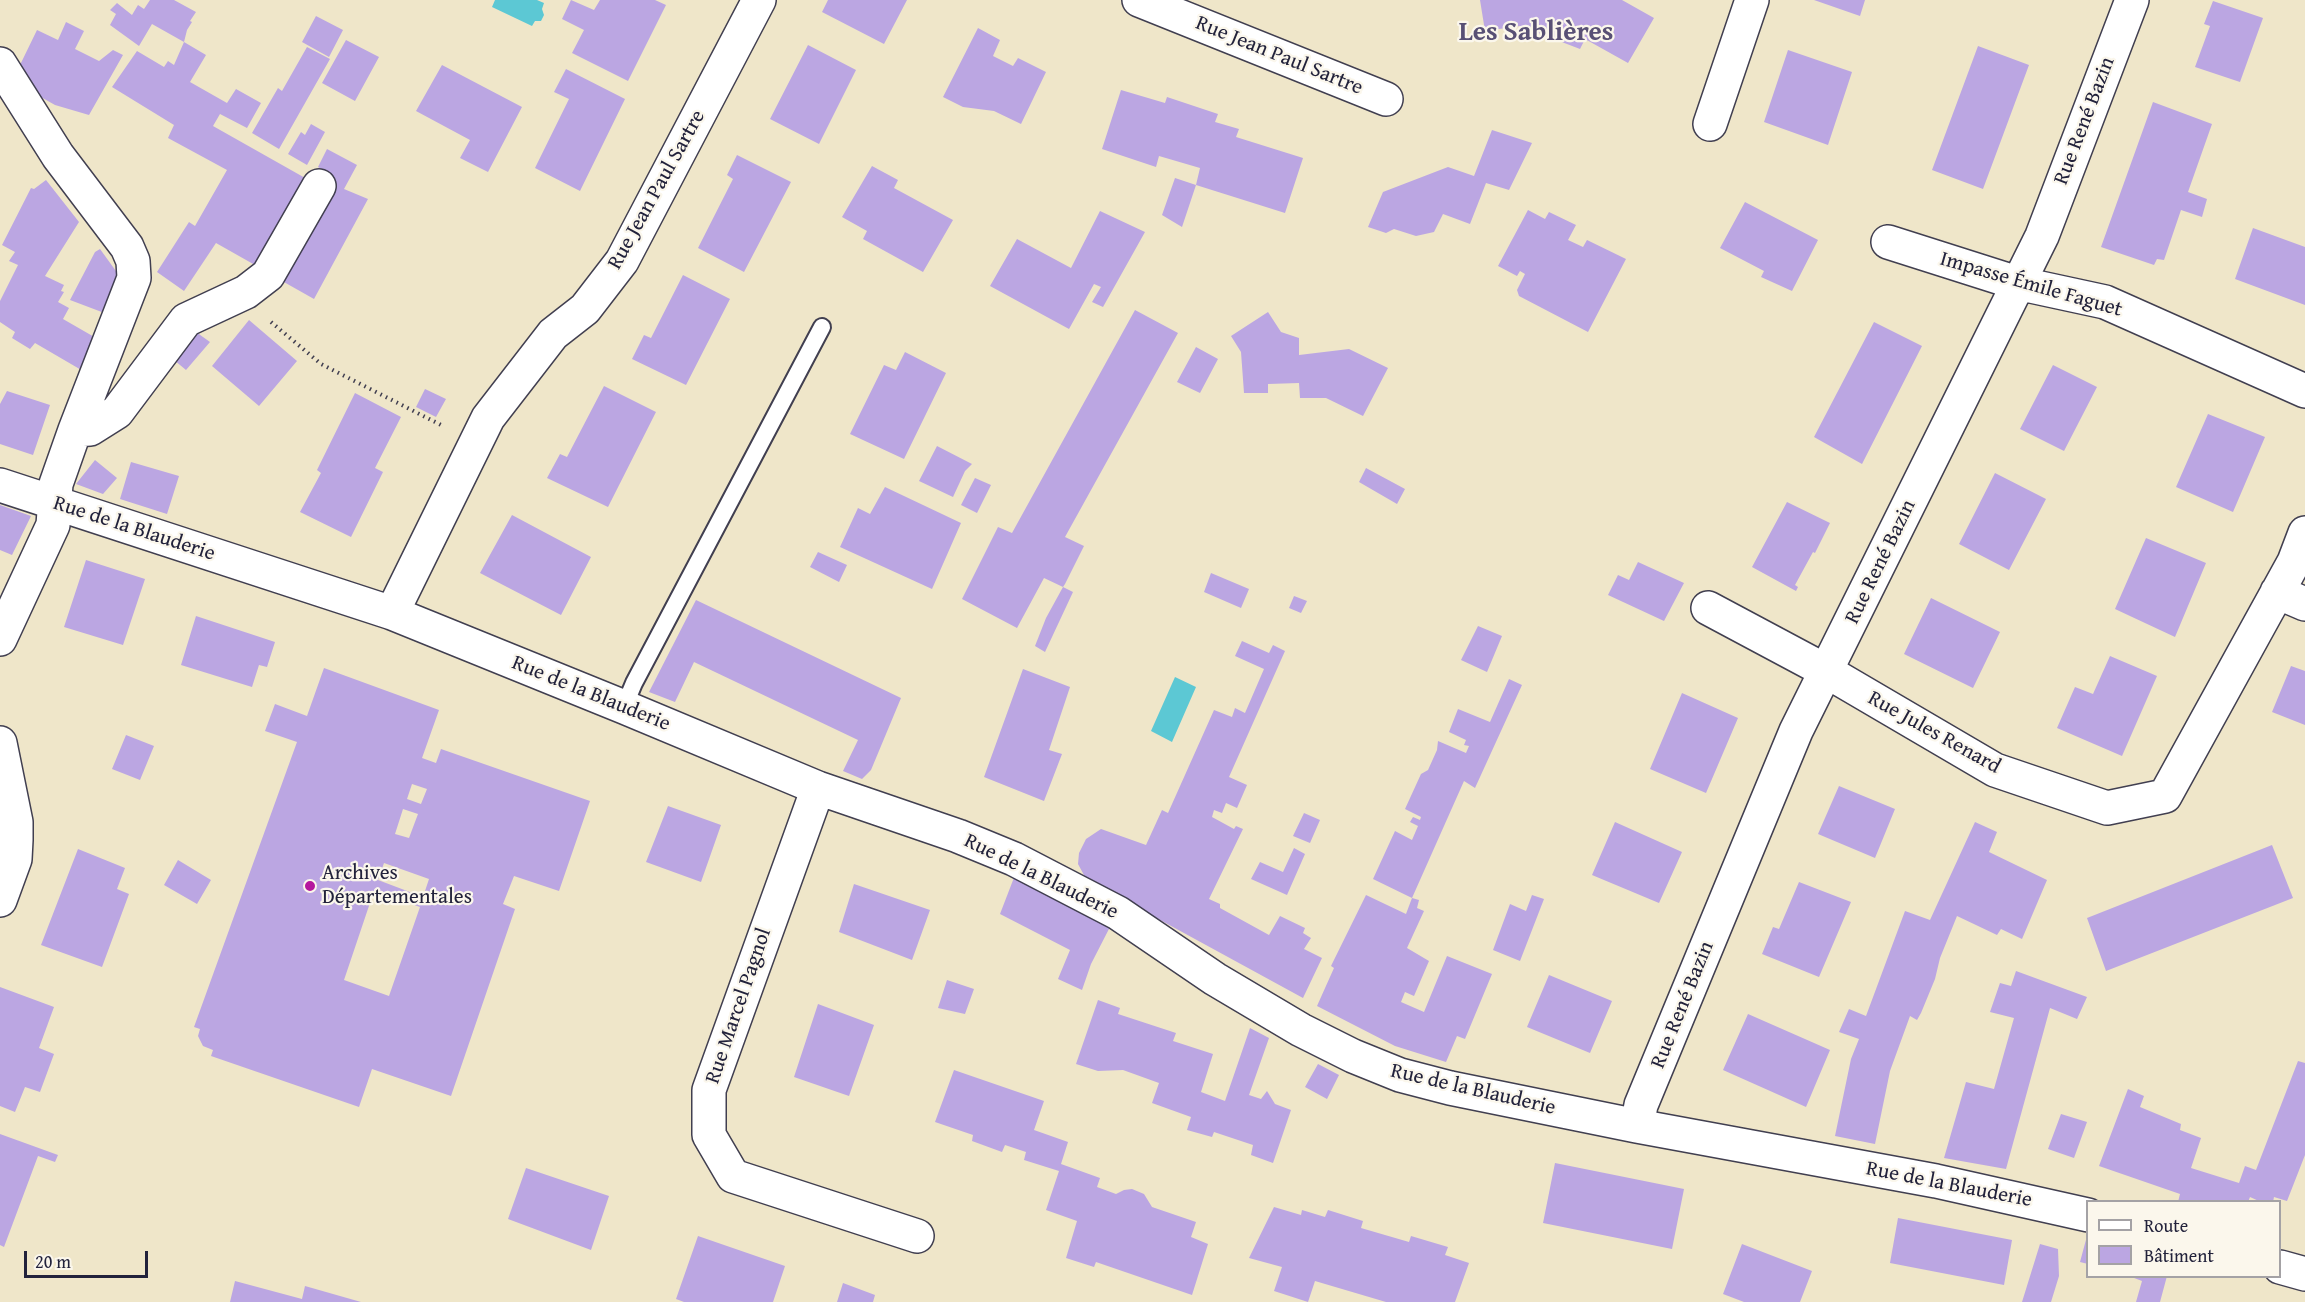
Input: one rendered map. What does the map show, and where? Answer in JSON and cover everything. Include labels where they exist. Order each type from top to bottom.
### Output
[{"type":"street","name":"Rue Jean Paul Sartre","points":[[392,613],[488,418],[553,334],[585,309],[622,261],[759,0]]},
{"type":"street","name":"Rue Jean Paul Sartre","points":[[1139,0],[1386,99]]},
{"type":"street","points":[[1710,124],[1752,0]]},
{"type":"street","name":"Rue René Bazin","points":[[1637,1126],[1641,1105],[1787,753],[2042,236],[2132,0]]},
{"type":"street","points":[[0,64],[58,156],[127,247],[133,261],[134,278],[56,484],[53,525],[0,639]]},
{"type":"street","points":[[75,430],[90,429],[117,412],[186,320],[246,292],[268,274],[319,186]]},
{"type":"street","name":"Impasse Émile Faguet","points":[[1888,242],[2017,283],[2105,302],[2305,391]]},
{"type":"street","name":"Rue de la Blauderie","points":[[0,485],[392,613],[818,788],[958,836],[1014,859],[1118,914],[1215,979],[1301,1030],[1400,1076],[1637,1126],[1936,1181],[2086,1215]]},
{"type":"street","name":"Rue Jules Renard","points":[[1708,608],[1826,671],[1995,770],[2107,808],[2165,796],[2291,598],[2294,562],[2305,533]]},
{"type":"street","points":[[0,743],[16,822],[15,859],[0,900]]},
{"type":"street","name":"Rue Marcel Pagnol","points":[[818,788],[709,1090],[709,1135],[733,1176],[917,1236]]},
{"type":"street","points":[[2281,1267],[2305,1274]]},
{"type":"lane","points":[[624,707],[634,683],[822,327]]},
{"type":"path","points":[[238,295],[321,363],[475,443]]},
{"type":"water","points":[[495,0],[537,0],[544,3],[542,9],[544,15],[541,21],[535,21],[532,26],[492,7]]},
{"type":"water","points":[[1175,677],[1196,687],[1172,742],[1151,731]]},
{"type":"building","points":[[150,0],[174,0],[196,12],[190,21],[192,22],[184,42],[152,24],[139,46],[110,25],[116,14],[110,10],[117,3],[132,15],[138,5],[144,9]]},
{"type":"building","points":[[571,0],[594,10],[600,0],[655,0],[666,5],[628,81],[572,53],[584,30],[562,19]]},
{"type":"building","points":[[828,0],[907,0],[884,44],[822,12]]},
{"type":"building","points":[[1480,0],[1622,0],[1654,18],[1628,63],[1585,39],[1580,49],[1520,26],[1485,31]]},
{"type":"building","points":[[1814,0],[1865,0],[1860,16]]},
{"type":"building","points":[[2213,1],[2263,18],[2240,82],[2195,67],[2210,26],[2204,24]]},
{"type":"building","points":[[316,16],[343,30],[329,57],[302,42]]},
{"type":"building","points":[[66,22],[84,31],[75,49],[99,61],[113,50],[123,55],[89,115],[55,105],[32,92],[35,87],[20,65],[37,30],[58,40]]},
{"type":"building","points":[[978,28],[1000,40],[993,56],[1013,66],[1018,58],[1046,72],[1021,124],[994,111],[963,107],[943,97]]},
{"type":"building","points":[[346,40],[379,57],[355,101],[322,83]]},
{"type":"building","points":[[184,42],[206,55],[190,82],[227,103],[236,89],[261,103],[247,128],[220,114],[213,126],[314,183],[294,215],[285,211],[273,231],[281,236],[262,269],[216,243],[184,291],[157,272],[189,222],[195,226],[227,170],[168,138],[174,125],[112,87],[137,51],[164,67],[168,61],[174,65]]},
{"type":"building","points":[[808,45],[856,70],[819,144],[770,119]]},
{"type":"building","points":[[1978,46],[2029,65],[1983,189],[1932,170]]},
{"type":"building","points":[[307,47],[330,59],[279,149],[252,133],[278,88],[282,91]]},
{"type":"building","points":[[1788,50],[1852,72],[1828,145],[1764,122]]},
{"type":"building","points":[[442,65],[522,107],[488,172],[460,158],[470,140],[416,111]]},
{"type":"building","points":[[566,69],[625,99],[580,191],[535,168],[569,99],[554,92]]},
{"type":"building","points":[[1121,90],[1165,103],[1167,97],[1218,114],[1215,122],[1239,129],[1236,137],[1303,158],[1285,213],[1196,185],[1200,168],[1159,156],[1156,167],[1102,149]]},
{"type":"building","points":[[2153,102],[2212,124],[2188,192],[2207,199],[2202,217],[2181,210],[2164,260],[2157,259],[2154,265],[2101,247]]},
{"type":"building","points":[[311,124],[325,132],[307,165],[288,154],[301,132],[305,135]]},
{"type":"building","points":[[1492,130],[1532,143],[1509,190],[1486,183],[1470,224],[1443,214],[1434,232],[1416,236],[1394,229],[1386,233],[1368,227],[1383,192],[1448,167],[1474,176]]},
{"type":"building","points":[[327,149],[357,165],[344,189],[368,199],[314,299],[275,277],[333,176],[318,167]]},
{"type":"building","points":[[737,155],[791,182],[744,272],[698,248],[733,179],[727,175]]},
{"type":"building","points":[[872,166],[898,180],[894,188],[953,220],[923,272],[863,239],[867,231],[842,217]]},
{"type":"building","points":[[1175,178],[1196,185],[1182,227],[1162,215]]},
{"type":"building","points":[[46,180],[79,222],[45,276],[64,285],[61,291],[64,292],[58,302],[69,308],[63,319],[96,338],[83,371],[35,343],[30,349],[12,338],[15,332],[0,322],[0,301],[18,265],[9,261],[15,252],[2,245],[31,188],[34,189]]},
{"type":"building","points":[[1745,202],[1818,240],[1792,291],[1761,277],[1764,271],[1720,248]]},
{"type":"building","points":[[1528,210],[1545,219],[1549,212],[1576,225],[1568,240],[1583,247],[1587,240],[1626,259],[1588,332],[1519,296],[1517,290],[1525,274],[1520,271],[1517,276],[1498,266]]},
{"type":"building","points":[[1100,211],[1145,232],[1103,307],[1092,302],[1101,287],[1094,284],[1069,329],[990,286],[1017,239],[1071,268]]},
{"type":"building","points":[[2253,228],[2305,247],[2305,305],[2235,279]]},
{"type":"building","points":[[100,249],[121,278],[107,314],[70,300],[95,252]]},
{"type":"building","points":[[683,275],[730,299],[686,385],[632,359],[644,335],[651,338]]},
{"type":"building","points":[[1135,310],[1178,333],[1065,537],[1084,546],[1065,584],[1063,587],[1044,578],[1017,628],[962,599],[998,527],[1012,533]]},
{"type":"building","points":[[1268,312],[1281,332],[1299,338],[1299,355],[1349,349],[1388,368],[1363,416],[1326,398],[1300,398],[1299,383],[1268,384],[1268,393],[1244,393],[1241,352],[1231,336]]},
{"type":"building","points":[[249,320],[297,361],[259,406],[212,366]]},
{"type":"building","points":[[1874,322],[1922,346],[1862,464],[1814,437]]},
{"type":"building","points":[[196,332],[210,342],[186,370],[174,360]]},
{"type":"building","points":[[1196,347],[1218,359],[1200,393],[1177,382]]},
{"type":"building","points":[[905,352],[946,373],[904,459],[850,434],[884,365],[896,370]]},
{"type":"building","points":[[2053,365],[2097,387],[2064,451],[2020,429]]},
{"type":"building","points":[[604,386],[656,412],[608,507],[547,478],[560,454],[567,457]]},
{"type":"building","points":[[425,389],[446,399],[436,417],[416,407]]},
{"type":"building","points":[[7,391],[50,405],[33,455],[0,444],[0,404]]},
{"type":"building","points":[[355,393],[401,417],[375,468],[383,472],[351,537],[300,512],[321,473],[317,470]]},
{"type":"building","points":[[2208,414],[2265,437],[2233,512],[2176,487]]},
{"type":"building","points":[[937,446],[972,464],[965,471],[953,497],[919,481]]},
{"type":"building","points":[[95,460],[117,478],[103,494],[76,484]]},
{"type":"building","points":[[131,462],[179,476],[167,514],[120,499]]},
{"type":"building","points":[[1366,468],[1405,489],[1397,504],[1359,482]]},
{"type":"building","points":[[1995,473],[2046,499],[2009,570],[1959,544]]},
{"type":"building","points":[[975,478],[991,485],[977,513],[961,505]]},
{"type":"building","points":[[885,487],[961,523],[932,589],[840,547],[858,508],[870,514]]},
{"type":"building","points":[[1787,502],[1830,523],[1795,585],[1798,587],[1796,591],[1752,567]]},
{"type":"building","points":[[0,505],[31,516],[12,555],[0,550]]},
{"type":"building","points":[[512,515],[591,557],[561,615],[480,573]]},
{"type":"building","points":[[2146,538],[2206,563],[2175,637],[2115,609]]},
{"type":"building","points":[[818,552],[847,565],[839,582],[810,567]]},
{"type":"building","points":[[86,560],[145,579],[123,645],[64,627]]},
{"type":"building","points":[[1638,562],[1684,583],[1664,621],[1608,595],[1618,575],[1629,580]]},
{"type":"building","points":[[1211,573],[1249,589],[1241,608],[1204,592]]},
{"type":"building","points":[[1063,587],[1073,592],[1045,652],[1035,646],[1046,618]]},
{"type":"building","points":[[1294,596],[1307,601],[1301,613],[1289,608]]},
{"type":"building","points":[[1931,598],[2000,632],[1973,688],[1904,654]]},
{"type":"building","points":[[696,600],[901,698],[871,770],[862,779],[843,771],[858,740],[694,662],[675,702],[649,692]]},
{"type":"building","points":[[196,616],[275,642],[267,667],[259,665],[252,687],[181,665]]},
{"type":"building","points":[[1478,626],[1502,636],[1487,672],[1461,660]]},
{"type":"building","points":[[1242,641],[1269,653],[1273,645],[1285,651],[1229,777],[1247,785],[1237,808],[1226,803],[1222,813],[1214,810],[1212,817],[1234,829],[1236,826],[1243,829],[1209,899],[1220,904],[1220,908],[1269,935],[1280,916],[1305,928],[1303,933],[1311,938],[1304,949],[1322,958],[1303,998],[1118,897],[1085,877],[1078,864],[1079,853],[1086,839],[1101,829],[1146,845],[1162,810],[1168,813],[1214,710],[1232,717],[1235,708],[1245,713],[1264,669],[1235,656]]},
{"type":"building","points":[[2110,656],[2157,676],[2122,756],[2057,728],[2075,687],[2093,694]]},
{"type":"building","points":[[2291,666],[2305,671],[2305,725],[2272,712]]},
{"type":"building","name":"Archives Départementales","points":[[324,668],[439,710],[422,758],[436,763],[441,749],[590,801],[559,891],[514,876],[503,904],[515,909],[451,1096],[372,1069],[359,1107],[211,1056],[213,1050],[203,1046],[198,1036],[200,1029],[194,1027],[297,742],[265,731],[275,704],[307,716]],"holes":[[[412,784],[427,789],[421,804],[407,799]],[[403,809],[418,814],[409,838],[395,834]],[[384,863],[429,879],[423,897],[378,880]],[[374,891],[420,907],[389,996],[344,980]]]},
{"type":"building","points":[[1023,669],[1070,687],[1049,750],[1062,754],[1044,801],[984,777]]},
{"type":"building","points":[[1509,679],[1522,685],[1475,788],[1464,781],[1412,898],[1373,879],[1395,831],[1412,840],[1418,826],[1410,822],[1413,817],[1420,820],[1421,817],[1405,809],[1421,774],[1428,770],[1437,750],[1438,741],[1466,753],[1469,746],[1464,745],[1466,740],[1449,732],[1458,709],[1490,722]]},
{"type":"building","points":[[1682,693],[1738,718],[1706,793],[1650,769]]},
{"type":"building","points":[[126,735],[154,746],[140,780],[112,769]]},
{"type":"building","points":[[1839,786],[1895,809],[1875,858],[1818,834]]},
{"type":"building","points":[[668,806],[721,825],[701,882],[646,862]]},
{"type":"building","points":[[1304,813],[1320,820],[1310,843],[1293,836]]},
{"type":"building","points":[[1615,822],[1682,852],[1659,903],[1592,875]]},
{"type":"building","points":[[1975,822],[1997,832],[1989,852],[2047,880],[2022,939],[2001,929],[1997,935],[1957,916],[1921,1013],[1917,1020],[1910,1016],[1890,1071],[1875,1144],[1835,1136],[1851,1059],[1859,1039],[1839,1032],[1849,1009],[1866,1016],[1905,911],[1930,920]]},
{"type":"building","points":[[2272,845],[2293,898],[2106,971],[2087,918]]},
{"type":"building","points":[[1294,848],[1305,854],[1287,895],[1251,879],[1260,862],[1283,872]]},
{"type":"building","points":[[78,849],[125,868],[117,889],[129,894],[102,967],[41,945]]},
{"type":"building","points":[[178,860],[211,880],[197,904],[164,885]]},
{"type":"building","points":[[1015,875],[1111,925],[1091,964],[1082,990],[1058,979],[1070,950],[1000,914]]},
{"type":"building","points":[[1799,882],[1851,902],[1819,977],[1762,954],[1773,927],[1779,929]]},
{"type":"building","points":[[854,884],[930,910],[912,960],[839,932]]},
{"type":"building","points":[[1366,895],[1406,914],[1412,898],[1419,900],[1417,908],[1424,911],[1407,948],[1429,961],[1414,996],[1405,992],[1401,1002],[1424,1012],[1447,956],[1492,974],[1465,1039],[1457,1036],[1446,1062],[1395,1046],[1317,1006],[1334,968],[1331,966]]},
{"type":"building","points":[[1532,895],[1544,899],[1520,961],[1493,950],[1510,904],[1526,911]]},
{"type":"building","points":[[2016,971],[2087,997],[2077,1019],[2050,1008],[2006,1169],[1944,1158],[1966,1082],[1994,1089],[2014,1018],[1990,1012],[2000,983],[2011,986]]},
{"type":"building","points":[[1549,975],[1612,1001],[1590,1053],[1527,1027]]},
{"type":"building","points":[[947,980],[974,989],[965,1014],[938,1008]]},
{"type":"building","points":[[0,987],[54,1007],[39,1048],[54,1054],[40,1092],[25,1087],[15,1112],[0,1106]]},
{"type":"building","points":[[1098,1000],[1120,1008],[1118,1014],[1176,1033],[1173,1041],[1213,1054],[1201,1092],[1225,1101],[1250,1028],[1269,1038],[1249,1095],[1261,1099],[1267,1091],[1275,1104],[1291,1110],[1273,1163],[1251,1155],[1253,1145],[1214,1132],[1212,1137],[1187,1130],[1191,1117],[1152,1103],[1159,1083],[1123,1070],[1098,1071],[1076,1064]]},
{"type":"building","points":[[818,1004],[874,1025],[849,1096],[794,1077]]},
{"type":"building","points":[[1748,1014],[1830,1050],[1806,1107],[1723,1070]]},
{"type":"building","points":[[2298,1061],[2305,1063],[2305,1155],[2287,1201],[2274,1197],[2273,1200],[2257,1200],[2250,1197],[2249,1200],[2178,1200],[2180,1194],[2099,1166],[2128,1089],[2144,1096],[2140,1107],[2181,1124],[2180,1130],[2201,1138],[2191,1168],[2239,1183],[2245,1166],[2256,1170]]},
{"type":"building","points":[[1318,1064],[1339,1075],[1327,1099],[1305,1087]]},
{"type":"building","points":[[954,1070],[1044,1101],[1034,1130],[1068,1142],[1061,1164],[1100,1178],[1097,1187],[1116,1194],[1132,1189],[1144,1194],[1152,1207],[1196,1222],[1191,1237],[1208,1244],[1192,1295],[1096,1262],[1094,1267],[1066,1258],[1077,1221],[1046,1210],[1059,1171],[1024,1160],[1026,1152],[1005,1145],[1002,1152],[972,1141],[973,1135],[935,1122]]},
{"type":"building","points":[[2061,1114],[2087,1122],[2074,1158],[2048,1149]]},
{"type":"building","points":[[0,1134],[58,1155],[55,1162],[38,1156],[4,1247],[0,1245]]},
{"type":"building","points":[[1555,1163],[1684,1189],[1672,1249],[1543,1223]]},
{"type":"building","points":[[526,1168],[609,1196],[591,1250],[508,1219]]},
{"type":"building","points":[[1274,1207],[1301,1215],[1302,1210],[1325,1217],[1328,1210],[1363,1221],[1361,1228],[1409,1242],[1411,1236],[1448,1247],[1445,1255],[1469,1263],[1455,1302],[1386,1302],[1315,1281],[1308,1302],[1274,1291],[1282,1267],[1249,1258]]},
{"type":"building","points":[[1898,1218],[2012,1240],[2004,1285],[1890,1263]]},
{"type":"building","points":[[698,1236],[785,1266],[773,1302],[684,1302],[676,1299]]},
{"type":"building","points":[[2086,1240],[2086,1264],[2080,1262]]},
{"type":"building","points":[[1742,1244],[1812,1271],[1800,1302],[1744,1302],[1723,1294]]},
{"type":"building","points":[[2040,1244],[2058,1249],[2059,1276],[2051,1302],[2022,1302]]},
{"type":"building","points":[[2134,1278],[2166,1278],[2160,1302],[2136,1302],[2142,1281]]},
{"type":"building","points":[[235,1281],[302,1299],[305,1286],[361,1302],[230,1302]]},
{"type":"building","points":[[843,1283],[875,1295],[873,1302],[837,1302]]},
{"type":"place","name":"Archives Départementales","points":[[310,886]]},
{"type":"district","name":"Les Sablières","points":[[1536,33]]}]
